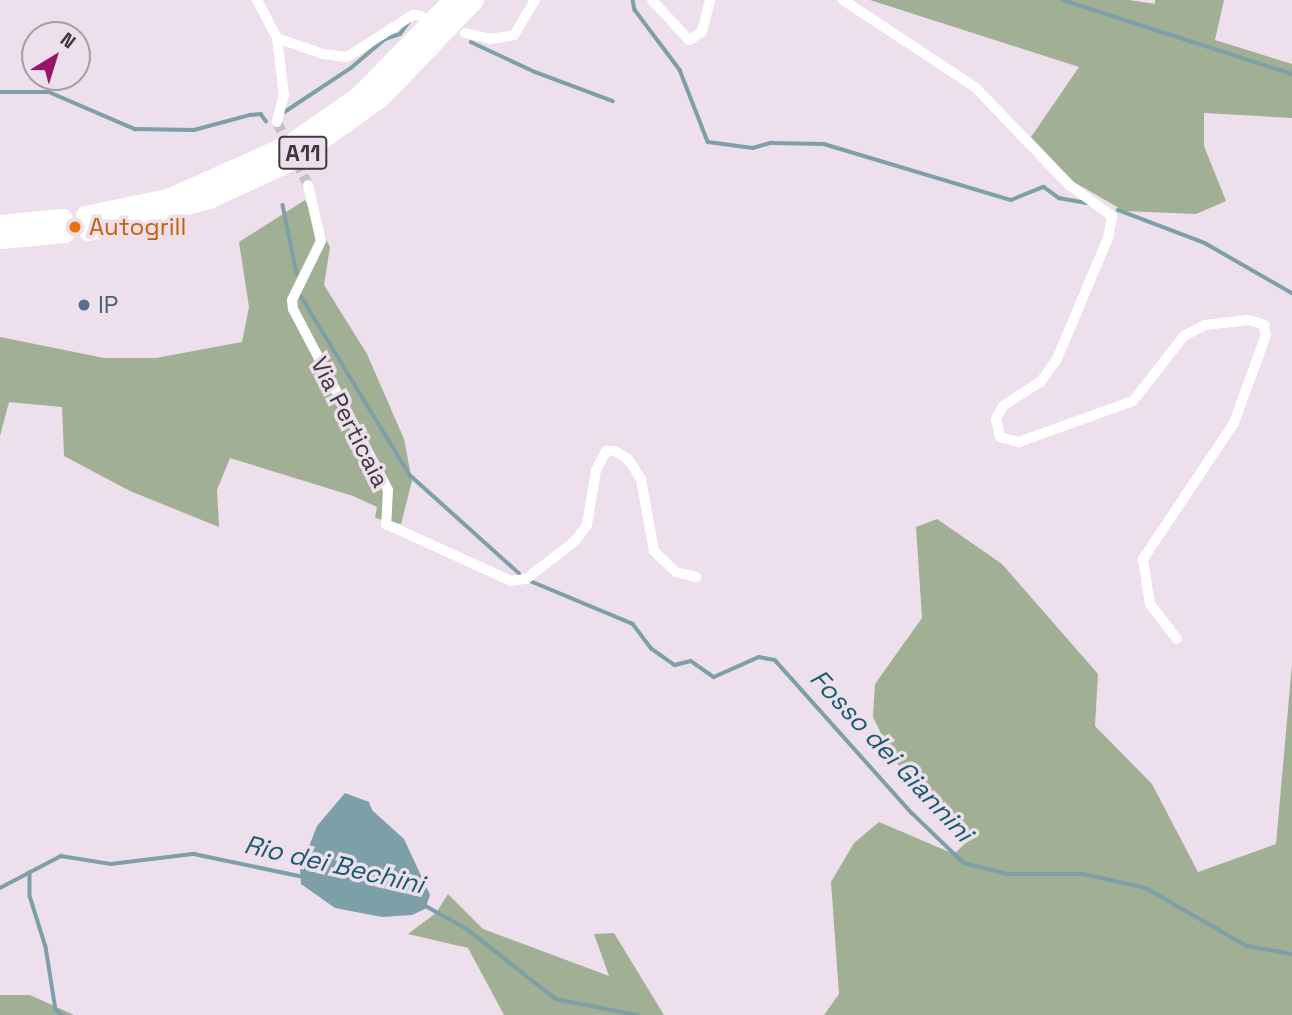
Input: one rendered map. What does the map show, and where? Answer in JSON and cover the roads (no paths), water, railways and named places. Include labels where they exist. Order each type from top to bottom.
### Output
[{"type":"highway","name":"A11","points":[[452,0],[390,67],[299,138],[180,193],[87,223],[209,199],[293,159],[381,97],[474,0]]},
{"type":"highway","points":[[0,224],[64,226],[0,239]]},
{"type":"street","points":[[257,0],[277,38],[284,95],[277,122]]},
{"type":"street","points":[[465,33],[491,39],[514,35],[535,0]]},
{"type":"street","points":[[652,0],[689,40],[702,32],[710,0]]},
{"type":"street","points":[[843,0],[884,23],[975,87],[1069,185],[1112,216],[1108,237],[1057,359],[1040,382],[1003,406],[996,419],[1000,437],[1020,442],[1133,401],[1184,336],[1205,326],[1249,320],[1264,326],[1266,335],[1234,423],[1143,559],[1150,604],[1177,639]]},
{"type":"street","points":[[277,38],[323,54],[347,57],[413,15],[421,16]]},
{"type":"street","name":"Via Perticaia","points":[[308,185],[321,240],[292,300],[293,309],[388,490],[386,524],[512,581],[526,579],[575,541],[587,525],[596,470],[606,451],[615,451],[628,459],[641,478],[654,551],[676,572],[696,577]]},
{"type":"water","points":[[345,793],[369,802],[372,810],[404,839],[430,895],[425,909],[412,915],[382,917],[335,908],[301,884],[300,869],[317,826]]},
{"type":"waterway","points":[[633,0],[635,10],[680,70],[708,142],[753,148],[771,143],[824,144],[1011,200],[1044,187],[1059,198],[1087,203]]},
{"type":"waterway","points":[[1063,0],[1292,74]]},
{"type":"waterway","points":[[283,113],[351,68],[385,39],[400,34],[409,22]]},
{"type":"waterway","points":[[471,42],[535,72],[613,101]]},
{"type":"waterway","name":"Fosso dei Giannini","points":[[0,92],[49,92],[135,129],[194,130],[261,114],[266,121]]},
{"type":"waterway","name":"Fosso dei Giannini","points":[[283,205],[297,274]]},
{"type":"waterway","points":[[1118,210],[1205,243],[1292,293]]},
{"type":"waterway","name":"Fosso dei Giannini","points":[[301,296],[410,475],[519,573]]},
{"type":"waterway","name":"Fosso dei Giannini","points":[[528,580],[633,624],[652,649],[675,665],[691,661],[714,677],[759,657],[775,660],[912,813],[964,863],[1008,874],[1083,874],[1146,888],[1247,946],[1292,954]]},
{"type":"waterway","name":"Rio dei Bechini","points":[[0,888],[61,856],[111,864],[194,854],[304,877]]},
{"type":"waterway","points":[[30,872],[30,896],[46,947],[56,1010],[63,1015]]},
{"type":"waterway","name":"Rio dei Bechini","points":[[424,905],[467,929],[556,999],[637,1015]]},
{"type":"tunnel","points":[[277,122],[308,185]]},
{"type":"place","name":"Autogrill","points":[[75,227]]},
{"type":"place","name":"IP","points":[[84,305]]}]
